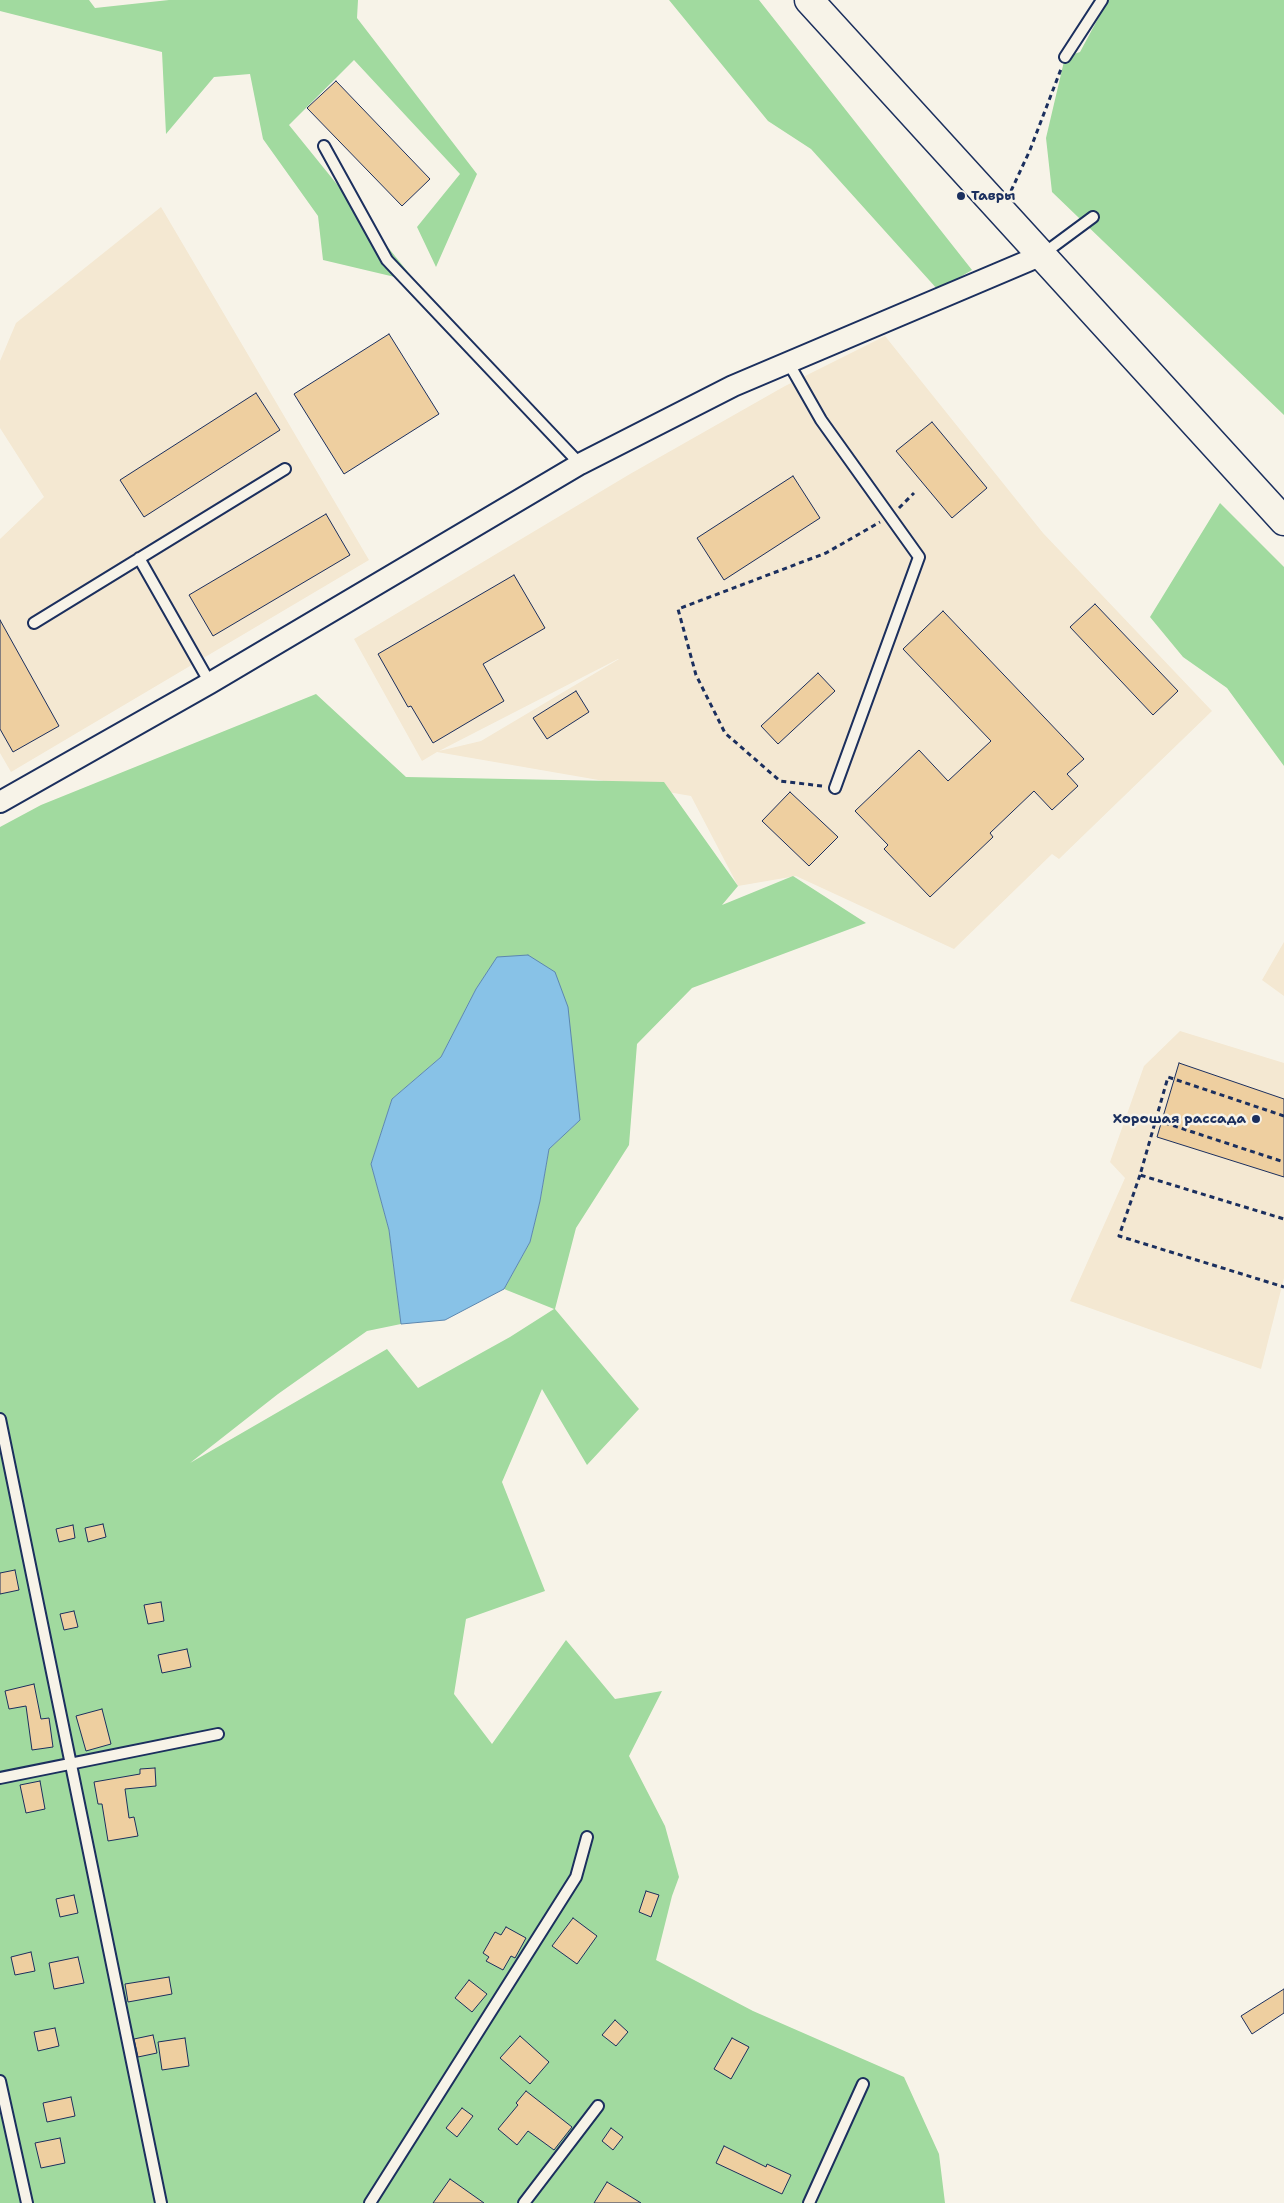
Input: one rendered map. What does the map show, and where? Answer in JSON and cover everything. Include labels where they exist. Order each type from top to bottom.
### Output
[{"type":"main road","points":[[808,0],[1284,522]]},
{"type":"street","points":[[0,802],[210,683],[580,464],[733,386],[1042,255]]},
{"type":"lane","points":[[1065,57],[1102,0]]},
{"type":"lane","points":[[324,146],[387,260],[580,464]]},
{"type":"lane","points":[[1042,255],[1092,217]]},
{"type":"lane","points":[[788,362],[820,420],[919,557],[835,788]]},
{"type":"lane","points":[[34,623],[285,469]]},
{"type":"lane","points":[[139,558],[210,683]]},
{"type":"lane","points":[[0,1419],[161,2203]]},
{"type":"lane","points":[[0,1778],[218,1734]]},
{"type":"lane","points":[[370,2203],[576,1877],[587,1837]]},
{"type":"lane","points":[[0,2080],[27,2203]]},
{"type":"lane","points":[[809,2203],[863,2084]]},
{"type":"lane","points":[[524,2203],[598,2106]]},
{"type":"path","points":[[1002,212],[1030,150],[1065,57]]},
{"type":"path","points":[[835,788],[780,781],[725,734],[696,674],[678,609],[826,553],[890,517],[914,493]]},
{"type":"path","points":[[1284,1116],[1168,1077],[1140,1175],[1119,1236],[1284,1287]]},
{"type":"path","points":[[1156,1120],[1284,1162]]},
{"type":"path","points":[[1140,1175],[1284,1219]]},
{"type":"shaded area","points":[[161,207],[369,560],[11,772],[0,753],[0,539],[44,497],[0,428],[0,361],[16,323]]},
{"type":"shaded area","points":[[885,336],[1043,533],[1212,711],[1059,859],[1052,854],[954,949],[796,876],[738,886],[691,796],[437,752],[422,761],[354,639],[630,474],[785,386]],"holes":[[[619,659],[481,741],[439,751]]]},
{"type":"shaded area","points":[[1284,942],[1284,996],[1262,980]]},
{"type":"shaded area","points":[[1180,1031],[1284,1063],[1284,1278],[1261,1369],[1070,1301],[1125,1178],[1110,1162],[1144,1066]]},
{"type":"green space","points":[[0,0],[89,0],[95,8],[169,0],[358,0],[357,18],[477,174],[436,267],[417,227],[460,174],[354,60],[289,125],[416,282],[323,260],[318,216],[263,139],[250,74],[214,77],[166,134],[162,52],[0,11]]},
{"type":"green space","points":[[669,0],[759,0],[972,270],[938,290],[811,149],[768,121]]},
{"type":"green space","points":[[1108,0],[1284,0],[1284,415],[1052,192],[1046,138],[1065,57],[1080,52]]},
{"type":"green space","points":[[1220,503],[1284,567],[1284,766],[1227,688],[1183,657],[1150,617]]},
{"type":"green space","points":[[316,694],[406,777],[664,782],[738,886],[722,905],[793,876],[866,923],[692,988],[637,1044],[629,1145],[576,1228],[555,1309],[639,1409],[587,1465],[542,1389],[502,1482],[545,1591],[466,1619],[454,1694],[492,1744],[566,1640],[615,1699],[662,1691],[629,1756],[665,1826],[679,1877],[672,1896],[656,1960],[753,2011],[904,2077],[939,2154],[945,2203],[0,2203],[0,827],[41,805]],"holes":[[[497,958],[580,1120],[549,1149],[540,1201],[530,1242],[504,1289],[554,1309],[510,1337],[418,1388],[387,1349],[190,1463],[278,1394],[367,1331],[401,1324],[389,1230],[371,1164],[392,1099],[441,1057],[476,989]]]},
{"type":"water","points":[[528,955],[555,972],[568,1007],[580,1120],[549,1149],[540,1201],[530,1242],[504,1289],[445,1320],[401,1324],[389,1230],[371,1164],[392,1099],[441,1057],[476,989],[497,957]]},
{"type":"building","points":[[336,81],[430,179],[402,206],[307,108]]},
{"type":"building","points":[[389,334],[439,414],[344,474],[294,394]]},
{"type":"building","points":[[256,393],[280,430],[144,517],[120,480]]},
{"type":"building","points":[[932,422],[987,488],[952,518],[896,451]]},
{"type":"building","points":[[793,476],[820,518],[724,580],[697,538]]},
{"type":"building","points":[[326,514],[350,555],[213,636],[189,595]]},
{"type":"building","points":[[514,575],[545,628],[483,664],[504,701],[433,743],[411,706],[408,707],[378,654]]},
{"type":"building","points":[[1095,604],[1178,691],[1153,715],[1070,627]]},
{"type":"building","points":[[943,611],[1084,759],[1067,774],[1078,786],[1052,810],[1034,791],[990,833],[993,837],[930,897],[884,849],[888,845],[855,811],[919,750],[948,781],[991,741],[903,649]]},
{"type":"building","points":[[0,620],[59,726],[13,752],[0,729]]},
{"type":"building","points":[[818,673],[835,691],[778,744],[761,726]]},
{"type":"building","points":[[576,691],[589,712],[547,739],[533,718]]},
{"type":"building","points":[[790,792],[838,837],[809,866],[762,821]]},
{"type":"building","points":[[1179,1063],[1284,1099],[1284,1177],[1157,1137]]},
{"type":"building","points":[[103,1524],[106,1537],[88,1542],[85,1528]]},
{"type":"building","points":[[73,1525],[75,1538],[59,1542],[56,1529]]},
{"type":"building","points":[[15,1570],[19,1590],[0,1594],[0,1573]]},
{"type":"building","points":[[161,1602],[164,1621],[148,1624],[144,1605]]},
{"type":"building","points":[[74,1611],[78,1627],[64,1630],[60,1614]]},
{"type":"building","points":[[187,1649],[191,1667],[162,1673],[158,1655]]},
{"type":"building","points":[[34,1684],[41,1719],[49,1718],[53,1747],[32,1750],[26,1706],[9,1709],[5,1691]]},
{"type":"building","points":[[102,1709],[111,1744],[86,1751],[76,1716]]},
{"type":"building","points":[[155,1768],[156,1786],[125,1789],[129,1818],[134,1817],[138,1836],[108,1841],[102,1804],[98,1804],[94,1782],[140,1774],[140,1769]]},
{"type":"building","points":[[40,1781],[45,1809],[26,1813],[20,1785]]},
{"type":"building","points":[[646,1891],[659,1895],[651,1917],[639,1912]]},
{"type":"building","points":[[74,1895],[78,1913],[60,1917],[56,1899]]},
{"type":"building","points":[[573,1918],[597,1936],[577,1964],[552,1946]]},
{"type":"building","points":[[506,1927],[526,1938],[515,1958],[511,1956],[503,1970],[486,1961],[489,1957],[483,1953],[495,1932],[501,1935]]},
{"type":"building","points":[[31,1952],[35,1971],[15,1975],[11,1957]]},
{"type":"building","points":[[78,1957],[84,1983],[54,1989],[49,1963]]},
{"type":"building","points":[[169,1977],[172,1994],[128,2002],[125,1984]]},
{"type":"building","points":[[469,1980],[487,1994],[472,2012],[455,1998]]},
{"type":"building","points":[[1284,1989],[1284,2013],[1252,2034],[1241,2016]]},
{"type":"building","points":[[615,2020],[628,2032],[616,2046],[602,2035]]},
{"type":"building","points":[[55,2028],[59,2046],[38,2051],[34,2032]]},
{"type":"building","points":[[153,2035],[157,2053],[138,2057],[134,2039]]},
{"type":"building","points":[[520,2036],[549,2062],[530,2084],[500,2058]]},
{"type":"building","points":[[185,2038],[189,2066],[162,2070],[158,2042]]},
{"type":"building","points":[[732,2038],[749,2047],[731,2079],[714,2069]]},
{"type":"building","points":[[526,2091],[572,2127],[554,2150],[528,2131],[517,2145],[498,2129],[518,2105],[516,2103]]},
{"type":"building","points":[[71,2097],[75,2116],[47,2122],[43,2103]]},
{"type":"building","points":[[462,2108],[473,2116],[457,2137],[446,2128]]},
{"type":"building","points":[[611,2128],[623,2137],[613,2150],[602,2141]]},
{"type":"building","points":[[60,2138],[65,2163],[41,2168],[35,2143]]},
{"type":"building","points":[[724,2146],[766,2167],[767,2164],[791,2175],[782,2194],[716,2163]]},
{"type":"building","points":[[450,2179],[484,2203],[433,2203]]},
{"type":"building","points":[[607,2182],[641,2203],[594,2203]]},
{"type":"place","name":"Тавры","points":[[961,196]]},
{"type":"place","name":"Хорошая рассада","points":[[1256,1119]]}]
